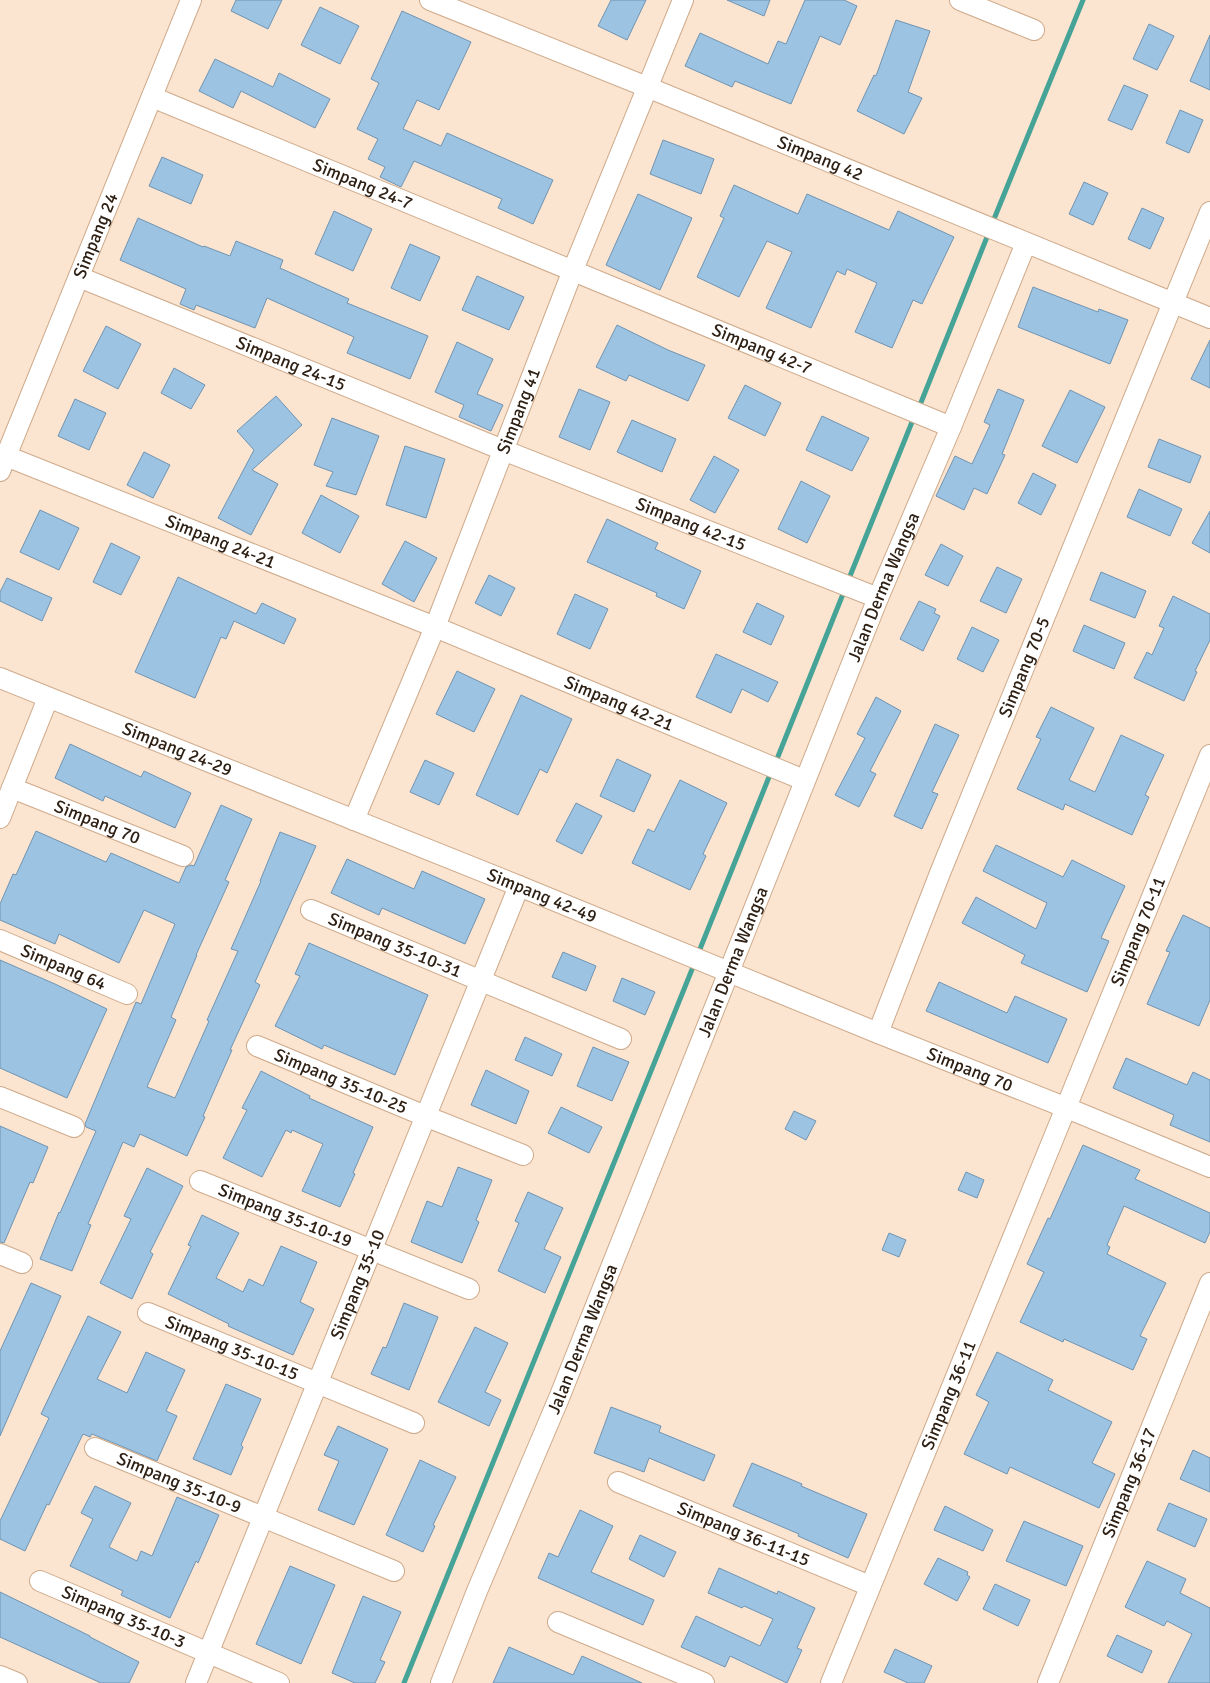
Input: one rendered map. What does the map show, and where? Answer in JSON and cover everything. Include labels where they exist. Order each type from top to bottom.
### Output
[{"type":"street","name":"Simpang 24","points":[[3,463],[191,0]]},
{"type":"street","name":"Simpang 42","points":[[430,0],[648,87],[1210,318]]},
{"type":"street","name":"Simpang 41","points":[[354,820],[435,627],[573,270],[683,0]]},
{"type":"street","points":[[960,0],[1034,30]]},
{"type":"street","name":"Simpang 24-7","points":[[152,97],[573,270]]},
{"type":"street","name":"Simpang 70-5","points":[[878,1033],[940,873],[1210,212]]},
{"type":"street","name":"Jalan Derma Wangsa","points":[[441,1683],[477,1591],[562,1389],[796,776],[878,598],[951,427],[1026,243]]},
{"type":"street","name":"Simpang 42-7","points":[[573,270],[951,427]]},
{"type":"street","name":"Simpang 24-15","points":[[79,277],[504,450]]},
{"type":"street","name":"Simpang 42-15","points":[[504,450],[878,598]]},
{"type":"street","name":"Simpang 24-21","points":[[3,463],[435,627]]},
{"type":"street","name":"Simpang 42-21","points":[[435,627],[796,776]]},
{"type":"street","name":"Simpang 24-29","points":[[0,678],[354,820]]},
{"type":"street","points":[[0,818],[48,698]]},
{"type":"street","name":"Simpang 70-11","points":[[1067,1108],[1210,755]]},
{"type":"street","name":"Simpang 70","points":[[12,788],[183,856]]},
{"type":"street","name":"Simpang 42-49","points":[[354,820],[722,969]]},
{"type":"street","name":"Simpang 35-10","points":[[196,1683],[519,886]]},
{"type":"street","name":"Simpang 35-10-31","points":[[311,910],[621,1039]]},
{"type":"street","name":"Simpang 64","points":[[0,940],[127,994]]},
{"type":"street","name":"Simpang 70","points":[[722,969],[1210,1167]]},
{"type":"street","name":"Simpang 35-10-25","points":[[257,1046],[523,1155]]},
{"type":"street","points":[[0,1097],[74,1127]]},
{"type":"street","name":"Simpang 36-11","points":[[831,1683],[1067,1108]]},
{"type":"street","name":"Simpang 35-10-19","points":[[200,1181],[469,1289]]},
{"type":"street","points":[[0,1254],[22,1263]]},
{"type":"street","name":"Simpang 36-17","points":[[1048,1683],[1210,1283]]},
{"type":"street","name":"Simpang 35-10-15","points":[[148,1313],[414,1423]]},
{"type":"street","name":"Simpang 35-10-9","points":[[95,1448],[394,1571]]},
{"type":"street","name":"Simpang 36-11-15","points":[[618,1482],[870,1586]]},
{"type":"street","name":"Simpang 35-10-3","points":[[40,1582],[279,1683]]},
{"type":"street","points":[[558,1622],[704,1683]]},
{"type":"street","points":[[0,1676],[16,1683]]},
{"type":"building","points":[[236,0],[282,0],[268,29],[231,11]]},
{"type":"building","points":[[611,0],[646,0],[627,40],[598,26]]},
{"type":"building","points":[[727,0],[770,0],[764,16]]},
{"type":"building","points":[[805,0],[844,0],[857,6],[840,45],[820,36],[791,104],[735,81],[732,87],[685,66],[700,33],[768,64],[778,41],[786,44]]},
{"type":"building","points":[[320,7],[359,26],[340,64],[301,45]]},
{"type":"building","points":[[402,11],[471,42],[439,110],[417,100],[403,129],[441,146],[447,133],[553,180],[533,224],[498,208],[502,199],[414,161],[401,187],[380,177],[385,167],[368,159],[378,139],[357,129],[379,83],[371,79]]},
{"type":"building","points":[[896,20],[930,31],[908,92],[922,98],[904,134],[857,111],[874,75],[876,76]]},
{"type":"building","points":[[1149,24],[1174,36],[1157,70],[1133,59]]},
{"type":"building","points":[[1210,35],[1210,90],[1190,81]]},
{"type":"building","points":[[215,59],[273,87],[279,73],[330,99],[315,128],[241,91],[233,108],[199,91]]},
{"type":"building","points":[[1124,85],[1148,95],[1132,130],[1108,120]]},
{"type":"building","points":[[1180,110],[1203,120],[1189,153],[1166,143]]},
{"type":"building","points":[[663,140],[714,159],[701,194],[650,174]]},
{"type":"building","points":[[162,157],[203,175],[191,204],[149,186]]},
{"type":"building","points":[[1084,182],[1108,193],[1093,225],[1069,214]]},
{"type":"building","points":[[734,185],[798,214],[807,194],[889,230],[898,211],[954,237],[922,304],[913,300],[892,348],[855,332],[877,283],[847,269],[845,275],[837,271],[811,328],[766,308],[792,252],[767,241],[739,297],[697,277],[724,218],[720,216]]},
{"type":"building","points":[[638,194],[692,218],[660,290],[606,265]]},
{"type":"building","points":[[1142,208],[1164,218],[1150,249],[1128,239]]},
{"type":"building","points":[[334,211],[372,229],[353,271],[315,254]]},
{"type":"building","points":[[138,218],[203,247],[230,256],[236,241],[283,260],[280,268],[349,299],[347,303],[428,336],[410,379],[347,353],[354,337],[267,298],[255,328],[196,305],[194,310],[180,304],[186,289],[120,260]]},
{"type":"building","points":[[410,244],[440,257],[420,301],[391,288]]},
{"type":"building","points":[[477,276],[524,297],[509,330],[462,310]]},
{"type":"building","points":[[1033,287],[1098,312],[1099,309],[1128,320],[1110,364],[1018,327]]},
{"type":"building","points":[[617,325],[668,350],[705,365],[688,401],[629,375],[626,381],[596,367]]},
{"type":"building","points":[[106,326],[141,344],[118,389],[83,371]]},
{"type":"building","points":[[1210,340],[1210,388],[1191,379]]},
{"type":"building","points":[[457,342],[493,359],[477,394],[503,405],[491,431],[459,417],[464,405],[435,392]]},
{"type":"building","points":[[174,368],[205,385],[191,409],[161,393]]},
{"type":"building","points":[[745,385],[781,403],[765,436],[728,418]]},
{"type":"building","points":[[579,389],[610,402],[590,450],[559,437]]},
{"type":"building","points":[[998,389],[1024,400],[1002,454],[1005,455],[987,494],[974,488],[964,510],[936,496],[955,456],[972,464],[990,425],[984,422]]},
{"type":"building","points":[[1070,390],[1105,407],[1077,463],[1042,446]]},
{"type":"building","points":[[276,396],[302,425],[252,470],[278,484],[251,535],[218,518],[254,450],[237,431]]},
{"type":"building","points":[[75,399],[106,413],[89,450],[58,436]]},
{"type":"building","points":[[822,416],[869,438],[852,471],[806,450]]},
{"type":"building","points":[[332,418],[379,436],[356,495],[326,486],[333,472],[314,465]]},
{"type":"building","points":[[632,420],[676,439],[662,472],[617,452]]},
{"type":"building","points":[[1159,439],[1201,456],[1190,483],[1148,467]]},
{"type":"building","points":[[405,446],[445,459],[426,518],[386,505]]},
{"type":"building","points":[[144,452],[170,465],[153,498],[127,485]]},
{"type":"building","points":[[714,456],[739,470],[715,513],[690,500]]},
{"type":"building","points":[[1033,473],[1056,485],[1041,515],[1018,503]]},
{"type":"building","points":[[801,481],[830,496],[807,543],[778,529]]},
{"type":"building","points":[[1139,489],[1182,509],[1170,536],[1127,517]]},
{"type":"building","points":[[321,495],[359,516],[340,553],[302,533]]},
{"type":"building","points":[[40,510],[79,528],[59,570],[20,552]]},
{"type":"building","points":[[1210,511],[1210,553],[1192,543]]},
{"type":"building","points":[[607,519],[658,543],[655,549],[701,571],[684,609],[656,596],[657,593],[587,562]]},
{"type":"building","points":[[405,541],[437,558],[414,602],[382,584]]},
{"type":"building","points":[[111,543],[140,557],[121,595],[93,582]]},
{"type":"building","points":[[941,544],[963,556],[948,586],[925,575]]},
{"type":"building","points":[[997,567],[1022,579],[1006,613],[980,601]]},
{"type":"building","points":[[1101,572],[1146,591],[1135,618],[1090,600]]},
{"type":"building","points":[[489,575],[515,588],[501,616],[475,603]]},
{"type":"building","points":[[178,577],[256,614],[262,603],[296,619],[284,644],[234,621],[226,639],[221,637],[195,698],[135,672]]},
{"type":"building","points":[[7,578],[52,598],[42,621],[0,601],[0,592]]},
{"type":"building","points":[[575,594],[608,609],[590,649],[557,634]]},
{"type":"building","points":[[1173,596],[1210,614],[1210,640],[1195,671],[1197,672],[1184,701],[1134,678],[1147,652],[1152,655],[1164,628],[1159,626]]},
{"type":"building","points":[[919,601],[936,609],[934,613],[940,616],[923,651],[900,639]]},
{"type":"building","points":[[757,603],[784,616],[771,645],[743,632]]},
{"type":"building","points":[[1084,625],[1125,643],[1114,669],[1073,651]]},
{"type":"building","points":[[972,627],[999,640],[983,672],[957,659]]},
{"type":"building","points":[[716,654],[778,682],[768,702],[742,689],[731,713],[696,697]]},
{"type":"building","points":[[457,671],[495,689],[474,732],[436,714]]},
{"type":"building","points":[[521,695],[572,719],[547,773],[540,769],[518,815],[476,795]]},
{"type":"building","points":[[876,697],[901,711],[870,771],[876,774],[859,807],[835,795],[865,738],[857,734]]},
{"type":"building","points":[[1051,707],[1094,728],[1069,780],[1095,792],[1121,735],[1164,755],[1145,795],[1149,797],[1132,835],[1065,804],[1063,810],[1017,789],[1041,739],[1036,737]]},
{"type":"building","points":[[935,724],[959,735],[932,792],[938,794],[922,829],[894,816]]},
{"type":"building","points":[[70,744],[141,777],[144,771],[191,793],[175,828],[105,796],[103,801],[55,778]]},
{"type":"building","points":[[617,759],[651,775],[634,812],[600,796]]},
{"type":"building","points":[[425,760],[454,773],[439,805],[410,792]]},
{"type":"building","points":[[680,780],[727,803],[703,854],[706,856],[690,890],[632,863],[648,829],[654,832]]},
{"type":"building","points":[[576,803],[602,816],[582,854],[556,841]]},
{"type":"building","points":[[221,805],[252,819],[225,880],[229,882],[196,955],[171,1017],[176,1020],[147,1087],[175,1098],[238,951],[231,949],[280,832],[316,846],[255,982],[260,985],[230,1050],[232,1050],[203,1116],[205,1117],[187,1156],[140,1134],[134,1147],[123,1142],[88,1224],[91,1225],[72,1271],[40,1259],[96,1131],[86,1127],[85,1124],[136,1002],[141,1004],[175,924],[144,910],[119,963],[59,934],[55,944],[0,920],[0,904],[13,874],[16,875],[36,831],[106,862],[111,853],[179,883],[186,867],[194,866]]},
{"type":"building","points":[[996,845],[1063,877],[1072,860],[1125,886],[1101,938],[1109,941],[1087,992],[1021,963],[1025,955],[962,923],[976,897],[1036,929],[1047,903],[983,871]]},
{"type":"building","points":[[347,859],[414,889],[422,871],[485,899],[465,944],[382,908],[379,915],[331,893]]},
{"type":"building","points":[[1183,915],[1210,928],[1210,1000],[1199,1026],[1147,1004],[1170,952],[1166,951]]},
{"type":"building","points":[[309,943],[428,995],[395,1075],[324,1045],[322,1049],[275,1026],[300,976],[295,974]]},
{"type":"building","points":[[563,952],[596,966],[586,991],[552,977]]},
{"type":"building","points":[[0,960],[107,1009],[67,1098],[0,1068]]},
{"type":"building","points":[[622,978],[655,992],[645,1015],[613,1001]]},
{"type":"building","points":[[939,982],[1007,1013],[1015,996],[1067,1019],[1048,1063],[926,1011]]},
{"type":"building","points":[[525,1037],[562,1054],[552,1076],[515,1060]]},
{"type":"building","points":[[593,1047],[629,1062],[612,1101],[577,1086]]},
{"type":"building","points":[[1126,1058],[1187,1085],[1193,1072],[1210,1080],[1210,1142],[1170,1125],[1174,1115],[1113,1088]]},
{"type":"building","points":[[486,1070],[529,1091],[516,1124],[471,1105]]},
{"type":"building","points":[[261,1071],[310,1096],[309,1098],[373,1127],[340,1207],[302,1191],[323,1144],[292,1130],[291,1133],[286,1130],[262,1177],[223,1158],[247,1110],[242,1108]]},
{"type":"building","points":[[561,1107],[602,1127],[589,1153],[548,1133]]},
{"type":"building","points":[[794,1111],[816,1121],[806,1140],[785,1129]]},
{"type":"building","points":[[0,1126],[48,1147],[33,1183],[30,1182],[4,1243],[0,1242]]},
{"type":"building","points":[[1083,1145],[1140,1170],[1135,1179],[1210,1213],[1210,1232],[1205,1243],[1124,1206],[1107,1245],[1110,1247],[1107,1254],[1166,1283],[1140,1336],[1147,1339],[1133,1370],[1064,1339],[1063,1342],[1020,1322],[1044,1272],[1027,1264],[1048,1218],[1050,1219]]},
{"type":"building","points":[[458,1167],[492,1180],[476,1220],[479,1222],[462,1263],[411,1242],[427,1201],[442,1207]]},
{"type":"building","points":[[147,1168],[183,1186],[150,1252],[153,1254],[132,1299],[100,1283],[131,1219],[124,1216]]},
{"type":"building","points":[[966,1172],[984,1180],[977,1198],[958,1190]]},
{"type":"building","points":[[528,1192],[563,1208],[544,1249],[561,1257],[545,1293],[498,1271],[519,1223],[515,1221]]},
{"type":"building","points":[[202,1215],[239,1233],[216,1278],[243,1292],[249,1279],[263,1286],[281,1246],[317,1262],[300,1302],[314,1309],[293,1355],[228,1326],[229,1324],[168,1294],[191,1246],[188,1245]]},
{"type":"building","points":[[889,1233],[906,1240],[899,1257],[882,1250]]},
{"type":"building","points":[[31,1283],[61,1296],[0,1436],[0,1351]]},
{"type":"building","points":[[404,1303],[438,1317],[409,1390],[371,1374],[383,1347],[386,1348]]},
{"type":"building","points":[[88,1316],[121,1332],[97,1379],[127,1393],[146,1352],[185,1370],[166,1411],[177,1416],[157,1461],[92,1434],[90,1437],[83,1434],[25,1551],[0,1539],[0,1521],[49,1418],[41,1414]]},
{"type":"building","points":[[475,1327],[508,1343],[485,1392],[501,1400],[489,1426],[438,1402]]},
{"type":"building","points":[[997,1352],[1053,1380],[1048,1390],[1112,1422],[1092,1463],[1115,1474],[1099,1508],[1010,1467],[1007,1474],[964,1454],[989,1402],[976,1395]]},
{"type":"building","points":[[226,1384],[261,1399],[241,1445],[243,1447],[231,1475],[193,1459]]},
{"type":"building","points":[[611,1407],[661,1426],[659,1432],[715,1455],[704,1481],[649,1458],[644,1472],[594,1453]]},
{"type":"building","points":[[338,1426],[388,1449],[354,1525],[318,1510],[339,1461],[324,1455]]},
{"type":"building","points":[[1193,1450],[1210,1458],[1210,1492],[1180,1479]]},
{"type":"building","points":[[420,1460],[456,1477],[433,1525],[435,1526],[423,1552],[386,1535]]},
{"type":"building","points":[[752,1463],[867,1514],[848,1558],[798,1536],[799,1534],[733,1506]]},
{"type":"building","points":[[95,1486],[131,1503],[109,1547],[137,1561],[141,1551],[152,1556],[177,1497],[219,1515],[198,1563],[196,1561],[170,1618],[121,1595],[123,1591],[70,1566],[93,1519],[81,1513]]},
{"type":"building","points":[[1169,1503],[1207,1519],[1195,1547],[1157,1530]]},
{"type":"building","points":[[945,1506],[993,1530],[983,1551],[934,1530]]},
{"type":"building","points":[[580,1510],[613,1526],[591,1572],[654,1600],[643,1625],[538,1578],[549,1553],[558,1557]]},
{"type":"building","points":[[1024,1521],[1083,1546],[1066,1586],[1006,1561]]},
{"type":"building","points":[[640,1535],[676,1552],[664,1577],[629,1559]]},
{"type":"building","points":[[938,1558],[968,1572],[967,1575],[970,1577],[957,1601],[924,1584]]},
{"type":"building","points":[[1147,1561],[1186,1579],[1180,1593],[1210,1608],[1210,1683],[1168,1683],[1192,1634],[1167,1621],[1164,1626],[1125,1607]]},
{"type":"building","points":[[290,1566],[335,1585],[301,1664],[256,1644]]},
{"type":"building","points":[[719,1568],[777,1594],[778,1591],[815,1608],[797,1648],[802,1650],[787,1683],[730,1656],[725,1667],[681,1647],[696,1616],[760,1646],[773,1619],[708,1593]]},
{"type":"building","points":[[995,1584],[1030,1600],[1018,1626],[983,1609]]},
{"type":"building","points":[[0,1592],[139,1662],[129,1683],[101,1683],[0,1637]]},
{"type":"building","points":[[363,1596],[401,1612],[380,1660],[385,1662],[375,1683],[355,1683],[332,1673]]},
{"type":"building","points":[[1117,1635],[1152,1651],[1142,1673],[1107,1656]]},
{"type":"building","points":[[509,1647],[573,1675],[582,1656],[642,1683],[493,1683]]},
{"type":"building","points":[[895,1649],[932,1666],[924,1683],[908,1683],[884,1672]]},
{"type":"waterway","points":[[992,224],[1083,0]]},
{"type":"waterway","points":[[918,410],[989,232]]},
{"type":"waterway","points":[[848,581],[914,417]]},
{"type":"waterway","points":[[775,764],[845,589]]},
{"type":"waterway","points":[[698,954],[771,772]]},
{"type":"waterway","points":[[404,1683],[695,962]]}]
